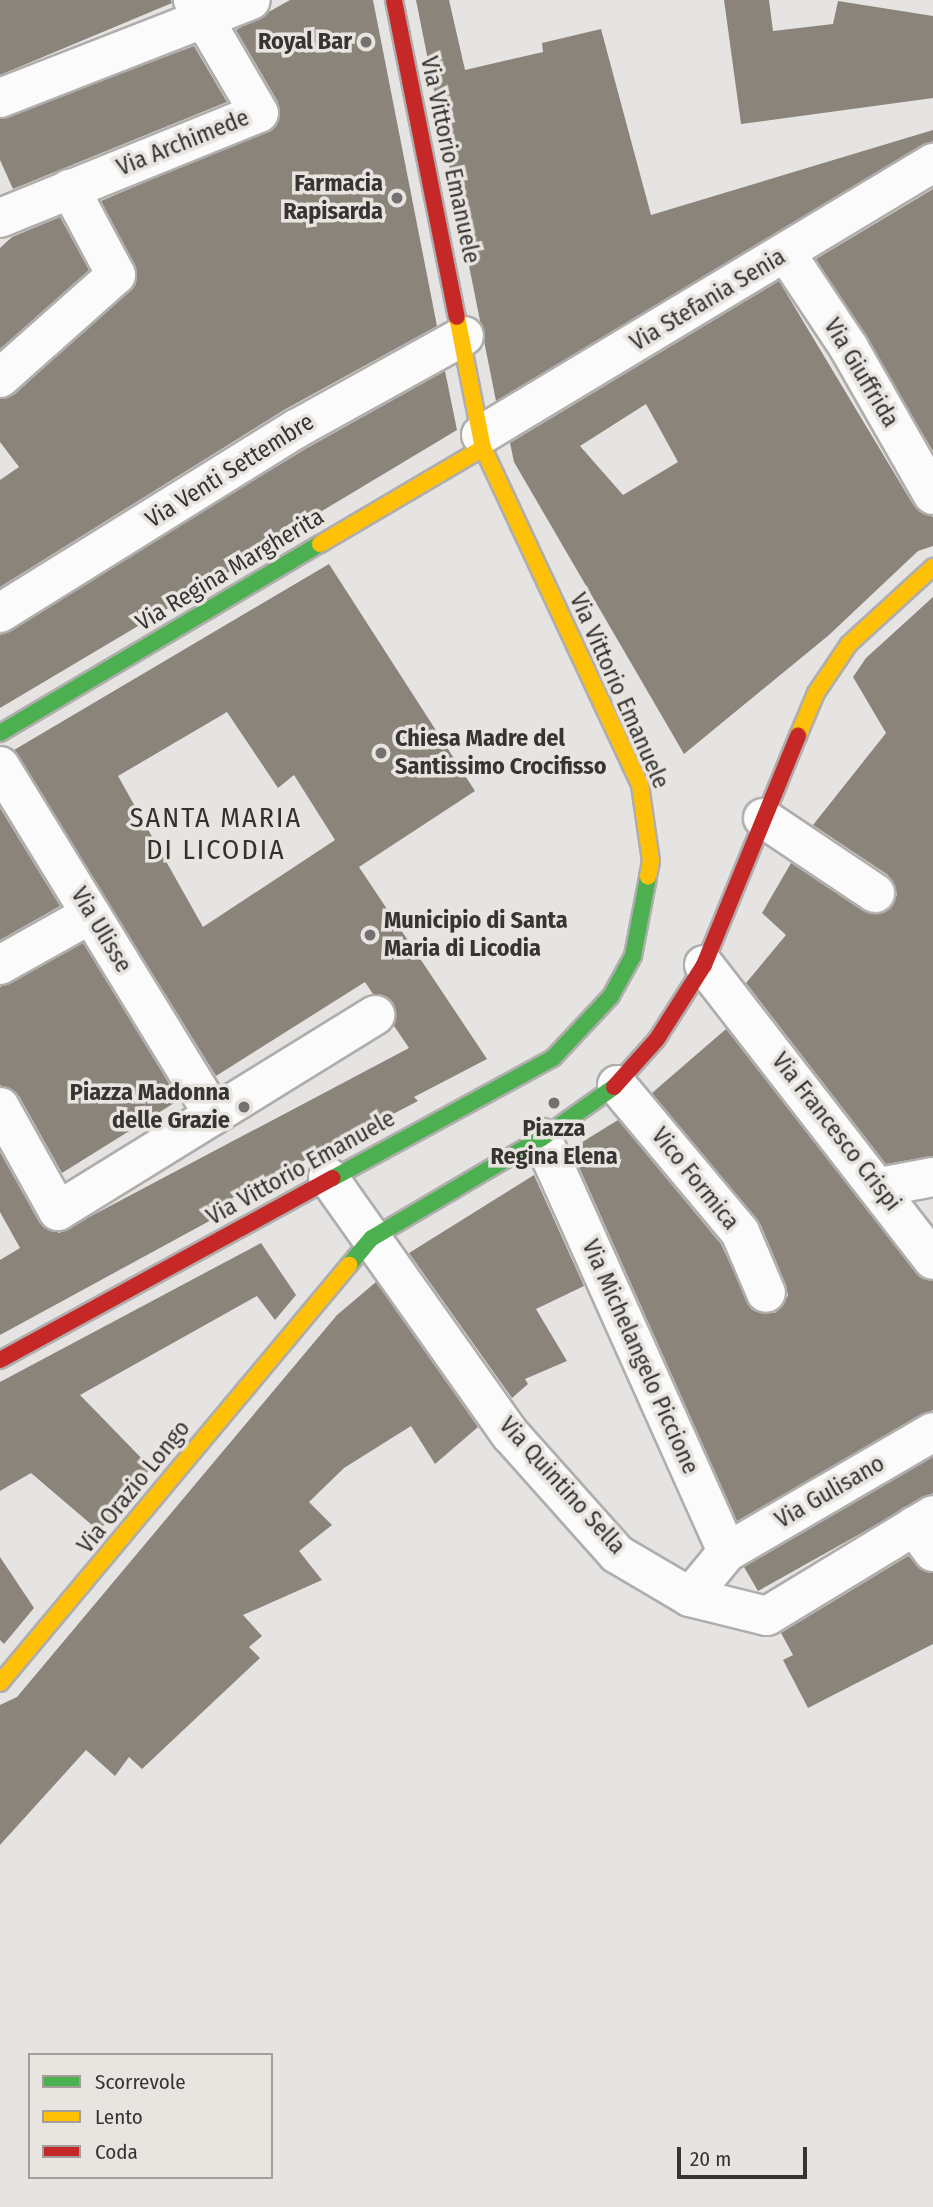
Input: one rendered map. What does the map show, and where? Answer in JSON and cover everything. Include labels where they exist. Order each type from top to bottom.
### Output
[{"type":"street","points":[[0,99],[198,9],[251,0]]},
{"type":"street","name":"Via Vittorio Emanuele","points":[[0,1360],[328,1177],[553,1058],[611,996],[633,956],[645,908],[651,861],[640,785],[482,442],[464,336],[394,0]]},
{"type":"street","name":"Via Archimede","points":[[13,213],[259,113],[198,9]]},
{"type":"street","name":"Via Stefania Senia","points":[[482,442],[933,163]]},
{"type":"street","points":[[0,378],[116,275],[70,189]]},
{"type":"street","name":"Via Giuffrida","points":[[786,253],[849,348],[933,495]]},
{"type":"street","name":"Via Venti Settembre","points":[[0,613],[296,429],[464,336]]},
{"type":"street","name":"Via Regina Margherita","points":[[0,733],[482,442]]},
{"type":"street","name":"Via Orazio Longo","points":[[0,1683],[303,1319],[383,1253],[548,1150],[626,1096],[657,1039],[704,965],[816,694],[849,644],[933,567]]},
{"type":"street","name":"Via Ulisse","points":[[0,766],[208,1105]]},
{"type":"street","points":[[764,818],[875,893]]},
{"type":"street","points":[[0,965],[91,914]]},
{"type":"street","name":"Via Francesco Crispi","points":[[704,965],[880,1186],[933,1260]]},
{"type":"street","points":[[0,1107],[58,1211],[208,1105],[375,1015]]},
{"type":"street","name":"Vico Formica","points":[[626,1096],[740,1232],[766,1293]]},
{"type":"street","name":"Via Michelangelo Piccione","points":[[548,1150],[727,1552]]},
{"type":"street","name":"Via Quintino Sella","points":[[328,1177],[511,1435],[617,1554],[690,1597],[767,1616],[927,1531]]},
{"type":"street","points":[[880,1186],[933,1177]]},
{"type":"street","name":"Via Gulisano","points":[[727,1552],[933,1432]]},
{"type":"street","points":[[690,1597],[727,1552]]},
{"type":"building","points":[[0,0],[171,0],[172,3],[0,75]]},
{"type":"building","points":[[290,0],[373,0],[437,326],[284,410],[0,587],[0,480],[19,467],[0,442],[0,399],[15,394],[136,284],[135,265],[101,201],[276,126],[278,102],[236,30]]},
{"type":"building","points":[[416,0],[449,0],[465,70],[543,52],[542,43],[601,29],[651,215],[933,130],[933,141],[496,401]]},
{"type":"building","points":[[724,0],[769,0],[773,31],[833,24],[838,1],[933,16],[933,98],[741,124]]},
{"type":"building","points":[[194,46],[227,102],[13,189],[0,160],[0,119]]},
{"type":"building","points":[[933,189],[933,451],[816,259]]},
{"type":"building","points":[[60,217],[89,270],[0,349],[0,248],[12,237]]},
{"type":"building","points":[[779,281],[914,506],[933,517],[933,546],[918,551],[829,635],[684,754],[514,462],[510,443]],"holes":[[[646,404],[678,462],[623,495],[580,446]]]},
{"type":"building","points":[[445,371],[457,430],[302,523],[305,527],[0,708],[0,635],[307,448]]},
{"type":"building","points":[[329,564],[475,791],[359,867],[487,1059],[414,1097],[418,1101],[232,1198],[237,1206],[0,1335],[0,1260],[20,1248],[0,1212],[0,1152],[39,1222],[59,1233],[409,1048],[394,1026],[393,1003],[373,994],[365,982],[216,1076],[14,750]],"holes":[[[227,712],[278,788],[294,775],[335,840],[203,927],[118,776]]]},
{"type":"building","points":[[933,597],[933,1156],[886,1164],[746,983],[786,935],[762,913],[791,863],[863,911],[884,913],[893,905],[897,894],[888,875],[813,825],[886,733],[853,677],[866,658]]},
{"type":"building","points":[[0,808],[60,906],[0,940]]},
{"type":"building","points":[[83,943],[179,1100],[62,1173],[19,1096],[0,1085],[0,987]]},
{"type":"building","points":[[726,1029],[916,1273],[933,1281],[933,1410],[737,1521],[571,1149],[618,1120],[721,1244],[752,1310],[775,1313],[788,1296],[760,1223],[652,1093]]},
{"type":"building","points":[[534,1175],[584,1286],[536,1309],[567,1361],[525,1379],[528,1384],[512,1398],[409,1253]]},
{"type":"building","points":[[261,1243],[296,1295],[275,1320],[257,1296],[80,1395],[151,1468],[99,1531],[31,1473],[0,1491],[0,1382]]},
{"type":"building","points":[[376,1282],[478,1427],[435,1464],[411,1426],[344,1468],[309,1502],[332,1525],[299,1551],[322,1580],[243,1615],[262,1636],[249,1647],[260,1658],[142,1769],[129,1757],[115,1776],[86,1750],[0,1845],[0,1705],[17,1697],[337,1315]]},
{"type":"building","points":[[933,1457],[933,1493],[758,1591],[744,1567]]},
{"type":"building","points":[[908,1556],[933,1573],[933,1644],[808,1708],[783,1660],[793,1655],[781,1633]]},
{"type":"building","points":[[0,1557],[34,1608],[4,1644],[0,1640]]},
{"type":"traffic: fast","points":[[0,733],[320,544]]},
{"type":"traffic: fast","points":[[333,1178],[553,1058],[611,996],[633,956],[648,877]]},
{"type":"traffic: fast","points":[[349,1265],[372,1238],[542,1138],[614,1087]]},
{"type":"traffic: slow","points":[[457,317],[483,448],[640,785],[651,861],[648,877]]},
{"type":"traffic: slow","points":[[320,544],[483,448]]},
{"type":"traffic: slow","points":[[798,736],[816,693],[849,644],[933,567]]},
{"type":"traffic: slow","points":[[0,1683],[349,1265]]},
{"type":"traffic: jam","points":[[394,0],[457,317]]},
{"type":"traffic: jam","points":[[614,1087],[657,1039],[704,965],[798,736]]},
{"type":"traffic: jam","points":[[0,1360],[333,1178]]},
{"type":"place","name":"Royal Bar","points":[[366,42]]},
{"type":"place","name":"Farmacia Rapisarda","points":[[397,198]]},
{"type":"place","name":"Chiesa Madre del Santissimo Crocifisso","points":[[381,753]]},
{"type":"place","name":"Municipio di Santa Maria di Licodia","points":[[370,935]]},
{"type":"place","name":"Piazza Regina Elena","points":[[554,1103]]},
{"type":"place","name":"Piazza Madonna delle Grazie","points":[[244,1107]]},
{"type":"district","name":"SANTA MARIA DI LICODIA","points":[[216,834]]}]
